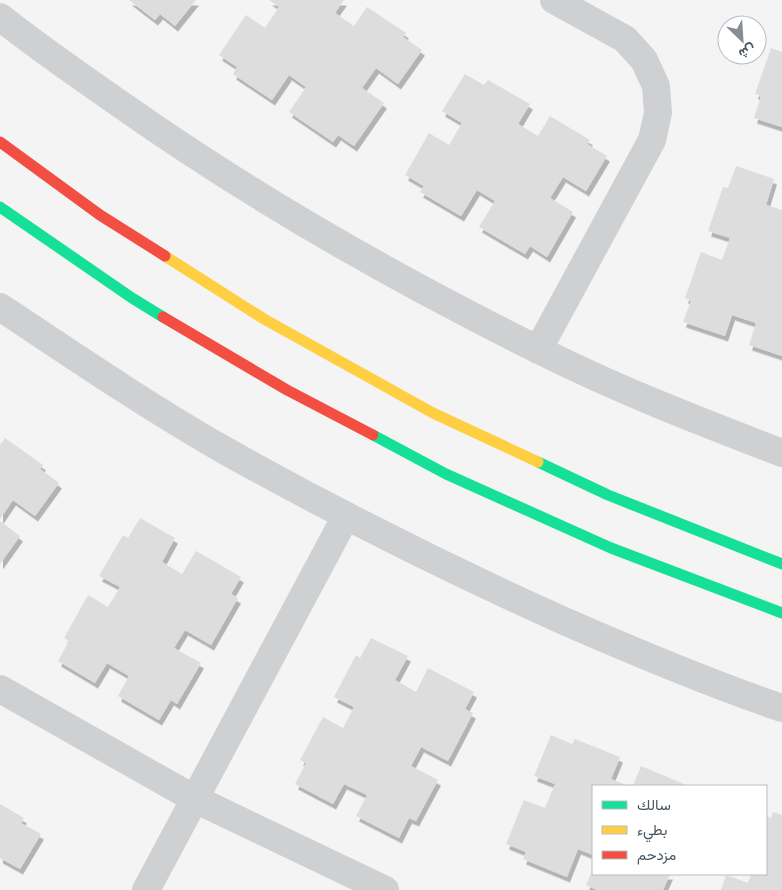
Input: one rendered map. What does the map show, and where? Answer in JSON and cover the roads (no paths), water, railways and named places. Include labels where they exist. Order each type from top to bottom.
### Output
[{"type":"street","points":[[538,350],[652,140],[658,113],[656,86],[644,60],[625,39],[554,0]]},
{"type":"street","points":[[0,16],[35,44],[195,157],[364,259],[538,350],[680,414],[782,453]]},
{"type":"street","points":[[0,142],[100,215],[264,319],[433,413],[608,495],[782,564]]},
{"type":"street","points":[[0,207],[132,298],[261,375],[446,474],[611,548],[782,613]]},
{"type":"street","points":[[0,307],[103,376],[223,449],[346,516],[485,586],[601,637],[782,708]]},
{"type":"street","points":[[146,890],[346,516]]},
{"type":"street","points":[[0,689],[194,799],[385,890]]}]
